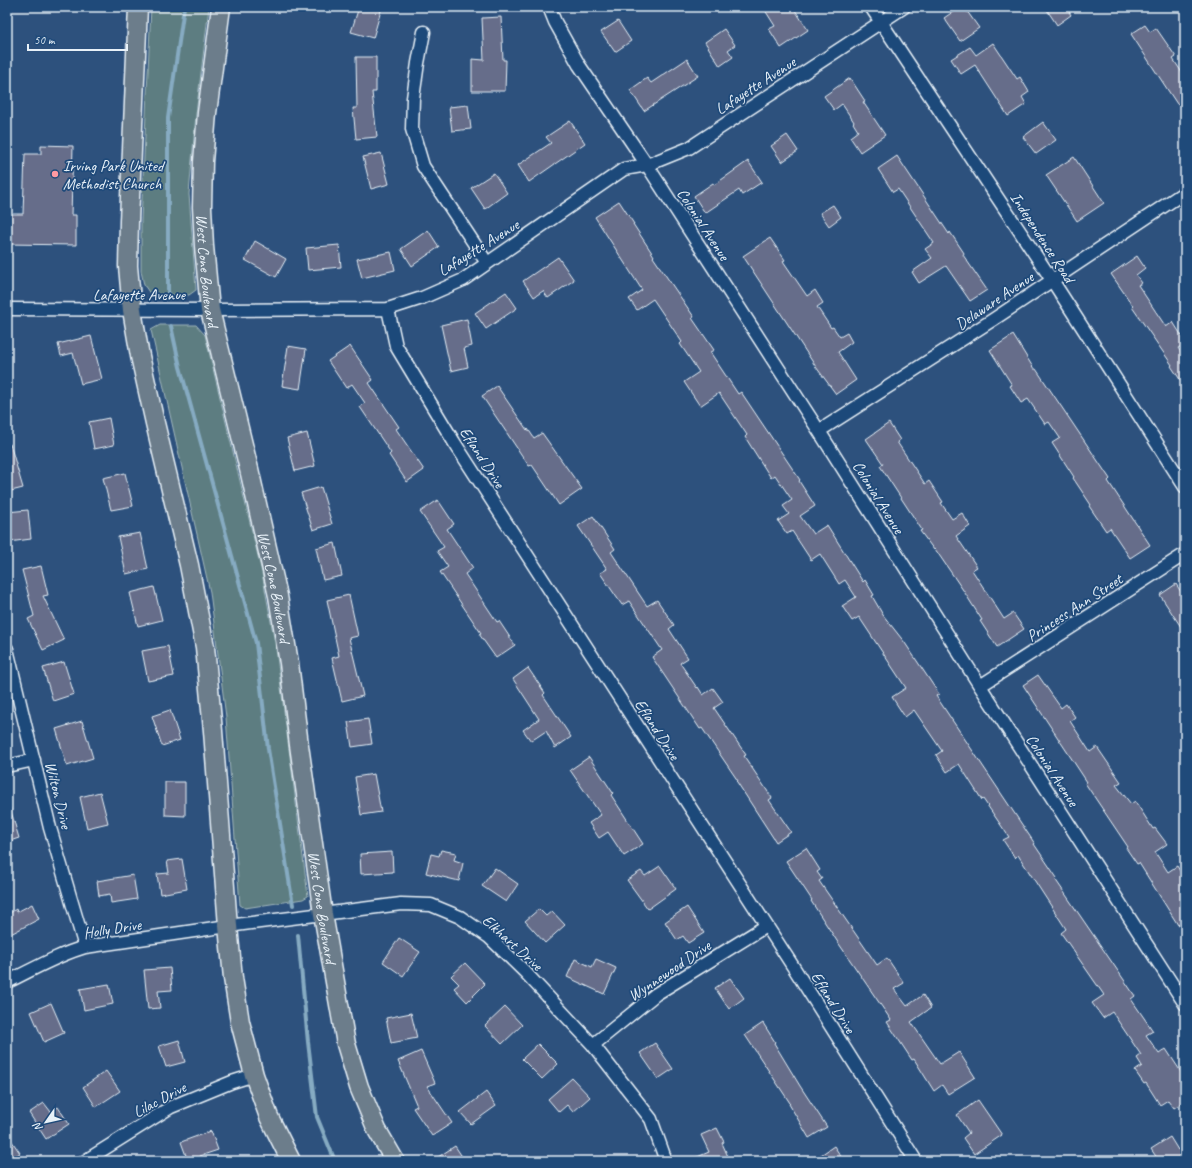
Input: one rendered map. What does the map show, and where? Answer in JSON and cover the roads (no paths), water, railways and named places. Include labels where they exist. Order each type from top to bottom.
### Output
[{"type":"main road","points":[[138,7],[128,266],[132,310],[140,356],[189,565],[205,647],[228,926],[240,1022],[254,1075],[269,1117],[291,1161]]},
{"type":"main road","name":"West Cone Boulevard","points":[[221,7],[207,113],[203,162],[202,207],[210,310],[278,596],[289,663],[299,745],[324,914],[346,1044],[358,1087],[377,1130],[395,1161]]},
{"type":"street","name":"Colonial Avenue","points":[[549,7],[555,22],[579,65],[647,165],[1185,1004]]},
{"type":"street","name":"Independence Road","points":[[871,7],[1052,280],[1185,487]]},
{"type":"street","name":"Lafayette Avenue","points":[[7,309],[388,309],[422,298],[463,280],[624,169],[647,165],[689,148],[904,7]]},
{"type":"street","points":[[424,32],[414,91],[412,129],[422,166],[487,263]]},
{"type":"street","name":"Delaware Avenue","points":[[818,431],[994,319],[1185,192]]},
{"type":"street","name":"Efland Drive","points":[[388,309],[396,346],[454,442],[794,968],[916,1161]]},
{"type":"street","name":"Princess Ann Street","points":[[980,686],[1185,554]]},
{"type":"street","name":"Wilton Drive","points":[[7,649],[50,828],[85,947]]},
{"type":"street","points":[[7,766],[34,760]]},
{"type":"street","name":"Elkhart Drive","points":[[228,926],[401,904],[431,905],[460,916],[489,937],[524,970],[592,1046],[651,1119],[666,1161]]},
{"type":"street","name":"Holly Drive","points":[[7,982],[50,960],[85,947],[228,926]]},
{"type":"street","name":"Wynnewood Drive","points":[[592,1046],[656,994],[766,926]]},
{"type":"street","name":"Lilac Drive","points":[[85,1161],[171,1107],[232,1082],[254,1075]]},
{"type":"waterway","points":[[168,298],[168,118],[184,7]]},
{"type":"waterway","points":[[171,326],[180,367],[256,643],[268,749],[293,905]]},
{"type":"waterway","points":[[298,935],[317,1117],[335,1161]]},
{"type":"place","name":"Irving Park United Methodist Church","points":[[55,174]]}]
